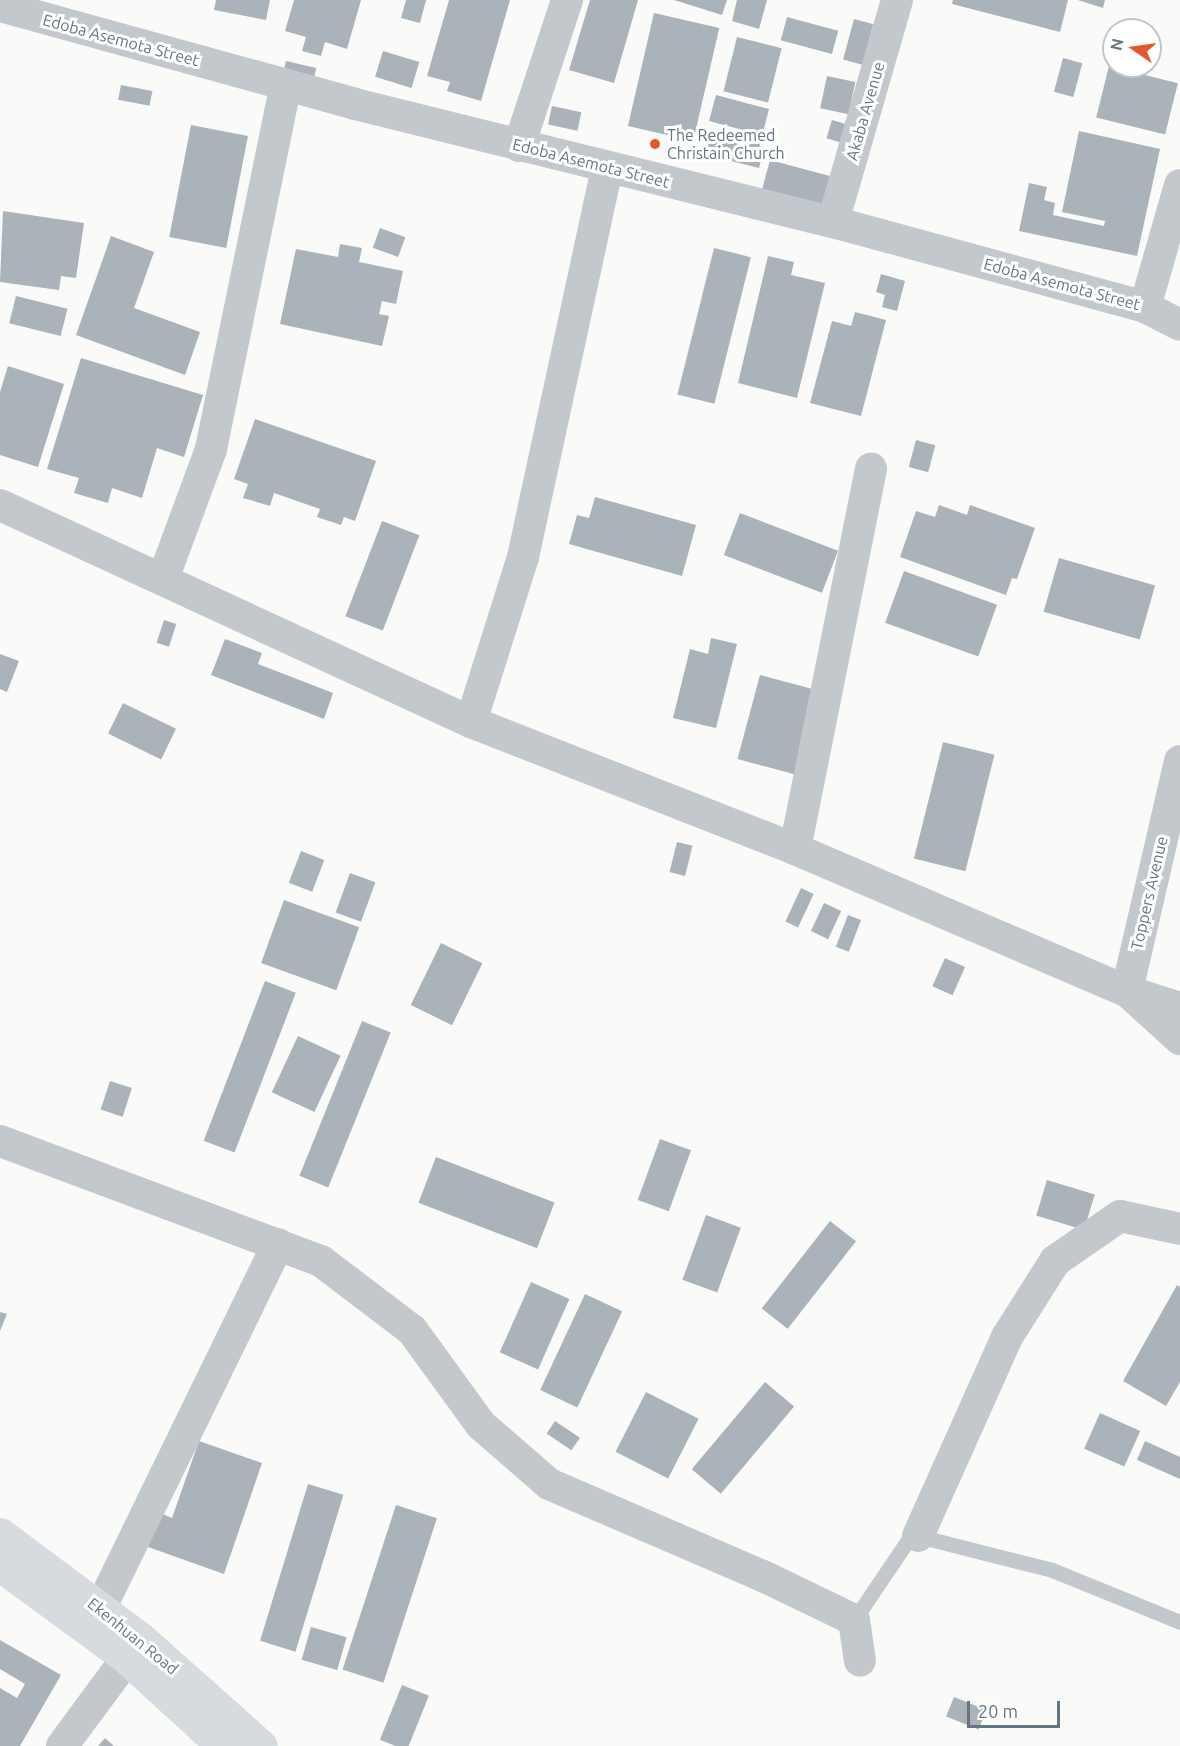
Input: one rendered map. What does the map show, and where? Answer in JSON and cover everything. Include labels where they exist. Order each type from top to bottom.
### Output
[{"type":"main road","name":"Ekenhuan Road","points":[[0,1534],[142,1640],[261,1746]]},
{"type":"main road","name":"Ekenhuan Road","points":[[0,1565],[127,1658],[223,1746]]},
{"type":"street","points":[[519,146],[567,0]]},
{"type":"street","name":"Akaba Avenue","points":[[833,222],[897,0]]},
{"type":"street","name":"Edoba Asemota Street","points":[[0,6],[519,146],[833,222],[1145,307],[1180,325]]},
{"type":"street","points":[[163,579],[211,448],[286,85]]},
{"type":"street","points":[[471,722],[523,557],[607,167]]},
{"type":"street","points":[[1145,307],[1180,185]]},
{"type":"street","points":[[795,849],[871,469]]},
{"type":"street","points":[[0,505],[471,722],[795,849],[1127,991],[1180,1008]]},
{"type":"street","name":"Toppers Avenue","points":[[1127,991],[1180,761]]},
{"type":"street","points":[[1127,991],[1180,1039]]},
{"type":"street","points":[[0,1142],[321,1261],[412,1330],[481,1425],[549,1484],[763,1576],[854,1620],[860,1660]]},
{"type":"street","points":[[918,1536],[1007,1337],[1055,1262],[1120,1216],[1180,1229]]},
{"type":"street","points":[[100,1609],[278,1244]]},
{"type":"street","points":[[62,1746],[127,1658]]},
{"type":"lane","points":[[854,1620],[908,1540],[918,1536],[1052,1570],[1180,1622]]},
{"type":"building","points":[[216,0],[270,0],[266,20],[214,10]]},
{"type":"building","points":[[294,0],[361,0],[347,49],[325,42],[321,56],[302,51],[306,37],[285,31]]},
{"type":"building","points":[[406,0],[426,0],[420,23],[401,18]]},
{"type":"building","points":[[449,0],[510,0],[481,101],[447,91],[450,82],[427,76]]},
{"type":"building","points":[[590,0],[638,0],[614,83],[569,70]]},
{"type":"building","points":[[674,0],[727,0],[722,15]]},
{"type":"building","points":[[737,0],[767,0],[759,29],[732,21]]},
{"type":"building","points":[[953,0],[1068,0],[1060,32],[952,4]]},
{"type":"building","points":[[1078,0],[1105,0],[1103,8]]},
{"type":"building","points":[[654,13],[719,28],[693,141],[628,126]]},
{"type":"building","points":[[787,17],[838,31],[832,54],[781,40]]},
{"type":"building","points":[[854,19],[873,24],[862,65],[843,60]]},
{"type":"building","points":[[737,37],[782,48],[768,102],[723,91]]},
{"type":"building","points":[[383,51],[419,62],[411,88],[375,77]]},
{"type":"building","points":[[1063,58],[1082,63],[1073,97],[1054,92]]},
{"type":"building","points":[[286,61],[316,68],[314,77],[284,70]]},
{"type":"building","points":[[827,76],[855,82],[849,114],[820,108]]},
{"type":"building","points":[[1106,78],[1157,78],[1178,83],[1165,135],[1096,117]]},
{"type":"building","points":[[121,85],[152,91],[150,106],[118,100]]},
{"type":"building","points":[[716,95],[769,109],[759,148],[764,149],[759,168],[703,154],[708,133],[736,140],[739,129],[709,121]]},
{"type":"building","points":[[552,106],[581,112],[577,131],[548,125]]},
{"type":"building","points":[[832,120],[845,124],[840,142],[826,138]]},
{"type":"building","points":[[191,125],[248,136],[226,248],[169,237]]},
{"type":"building","points":[[1079,131],[1160,149],[1137,256],[1019,231],[1029,183],[1047,187],[1044,200],[1055,203],[1053,215],[1104,226],[1105,221],[1062,212]]},
{"type":"building","points":[[770,160],[830,176],[821,211],[761,195]]},
{"type":"building","points":[[3,211],[84,223],[76,278],[61,276],[59,290],[0,282]]},
{"type":"building","points":[[380,228],[405,237],[398,257],[373,248]]},
{"type":"building","points":[[111,236],[154,252],[134,308],[200,332],[185,375],[76,335]]},
{"type":"building","points":[[340,244],[362,248],[359,262],[403,271],[396,304],[382,301],[379,314],[389,316],[382,346],[280,324],[296,249],[338,257]]},
{"type":"building","points":[[714,248],[751,257],[714,404],[677,395]]},
{"type":"building","points":[[768,256],[794,262],[791,275],[825,283],[797,398],[738,383]]},
{"type":"building","points":[[881,274],[905,281],[897,311],[882,307],[885,295],[876,292]]},
{"type":"building","points":[[16,296],[67,309],[61,336],[9,323]]},
{"type":"building","points":[[855,312],[886,320],[861,416],[810,403],[832,321],[851,326]]},
{"type":"building","points":[[81,358],[203,395],[184,457],[157,448],[142,498],[112,488],[108,503],[74,493],[79,478],[47,469]]},
{"type":"building","points":[[8,366],[64,384],[38,467],[0,455],[0,392]]},
{"type":"building","points":[[255,419],[376,461],[355,521],[344,517],[341,525],[317,517],[320,509],[274,493],[270,506],[243,498],[248,484],[234,479]]},
{"type":"building","points":[[916,440],[935,445],[928,472],[909,467]]},
{"type":"building","points":[[595,497],[696,525],[682,576],[569,544],[577,515],[589,518]]},
{"type":"building","points":[[939,505],[967,515],[970,505],[1035,528],[1017,579],[1012,578],[1006,595],[900,557],[916,511],[935,517]]},
{"type":"building","points":[[740,513],[838,551],[822,593],[724,555]]},
{"type":"building","points":[[382,521],[419,535],[383,631],[345,616]]},
{"type":"building","points":[[1059,558],[1155,586],[1140,639],[1044,612]]},
{"type":"building","points":[[904,571],[997,605],[978,657],[885,623]]},
{"type":"building","points":[[164,620],[176,624],[169,647],[157,643]]},
{"type":"building","points":[[711,638],[737,644],[716,728],[673,718],[690,649],[708,654]]},
{"type":"building","points":[[225,639],[262,653],[258,664],[333,693],[324,719],[211,675]]},
{"type":"building","points":[[0,654],[19,661],[7,692],[0,689]]},
{"type":"building","points":[[760,675],[817,690],[794,774],[737,759]]},
{"type":"building","points":[[123,703],[176,729],[161,759],[108,734]]},
{"type":"building","points":[[943,742],[994,755],[965,871],[914,858]]},
{"type":"building","points":[[677,842],[693,846],[685,876],[670,872]]},
{"type":"building","points":[[301,851],[324,860],[312,892],[289,883]]},
{"type":"building","points":[[350,873],[375,882],[361,922],[336,912]]},
{"type":"building","points":[[801,888],[814,894],[798,927],[785,922]]},
{"type":"building","points":[[284,900],[359,927],[336,990],[261,963]]},
{"type":"building","points":[[824,903],[841,911],[828,939],[811,931]]},
{"type":"building","points":[[848,915],[861,920],[849,952],[836,947]]},
{"type":"building","points":[[441,943],[482,963],[452,1025],[411,1005]]},
{"type":"building","points":[[945,958],[965,967],[952,995],[932,986]]},
{"type":"building","points":[[265,981],[296,993],[235,1152],[204,1141]]},
{"type":"building","points":[[362,1021],[391,1033],[328,1187],[299,1176]]},
{"type":"building","points":[[298,1036],[341,1056],[314,1112],[272,1092]]},
{"type":"building","points":[[110,1081],[132,1088],[123,1117],[101,1110]]},
{"type":"building","points":[[660,1139],[691,1150],[669,1211],[638,1200]]},
{"type":"building","points":[[436,1157],[555,1203],[537,1248],[418,1203]]},
{"type":"building","points":[[1047,1180],[1095,1195],[1084,1230],[1036,1215]]},
{"type":"building","points":[[706,1215],[741,1228],[717,1292],[682,1280]]},
{"type":"building","points":[[830,1221],[856,1241],[788,1329],[762,1308]]},
{"type":"building","points":[[531,1282],[569,1299],[538,1369],[500,1352]]},
{"type":"building","points":[[1177,1285],[1180,1287],[1180,1382],[1166,1406],[1123,1381]]},
{"type":"building","points":[[585,1294],[622,1311],[577,1407],[540,1390]]},
{"type":"building","points":[[0,1312],[7,1314],[0,1331]]},
{"type":"building","points":[[765,1382],[794,1406],[721,1494],[692,1469]]},
{"type":"building","points":[[646,1392],[699,1419],[668,1478],[616,1452]]},
{"type":"building","points":[[1100,1413],[1140,1431],[1124,1467],[1084,1449]]},
{"type":"building","points":[[555,1421],[580,1438],[571,1450],[547,1433]]},
{"type":"building","points":[[199,1441],[262,1463],[224,1574],[148,1547],[160,1513],[172,1518]]},
{"type":"building","points":[[1145,1441],[1180,1457],[1180,1479],[1137,1460]]},
{"type":"building","points":[[308,1484],[343,1495],[295,1652],[260,1641]]},
{"type":"building","points":[[396,1505],[437,1518],[383,1683],[343,1670]]},
{"type":"building","points":[[311,1627],[347,1637],[337,1670],[302,1660]]},
{"type":"building","points":[[0,1640],[61,1675],[20,1746],[0,1746],[0,1688],[17,1698],[25,1684],[0,1669]]},
{"type":"building","points":[[402,1685],[429,1696],[409,1746],[395,1746],[380,1740]]},
{"type":"building","points":[[954,1697],[986,1710],[979,1730],[946,1716]]},
{"type":"building","points":[[105,1738],[114,1746],[98,1746]]},
{"type":"place","name":"The Redeemed Christain Church","points":[[655,144]]}]
